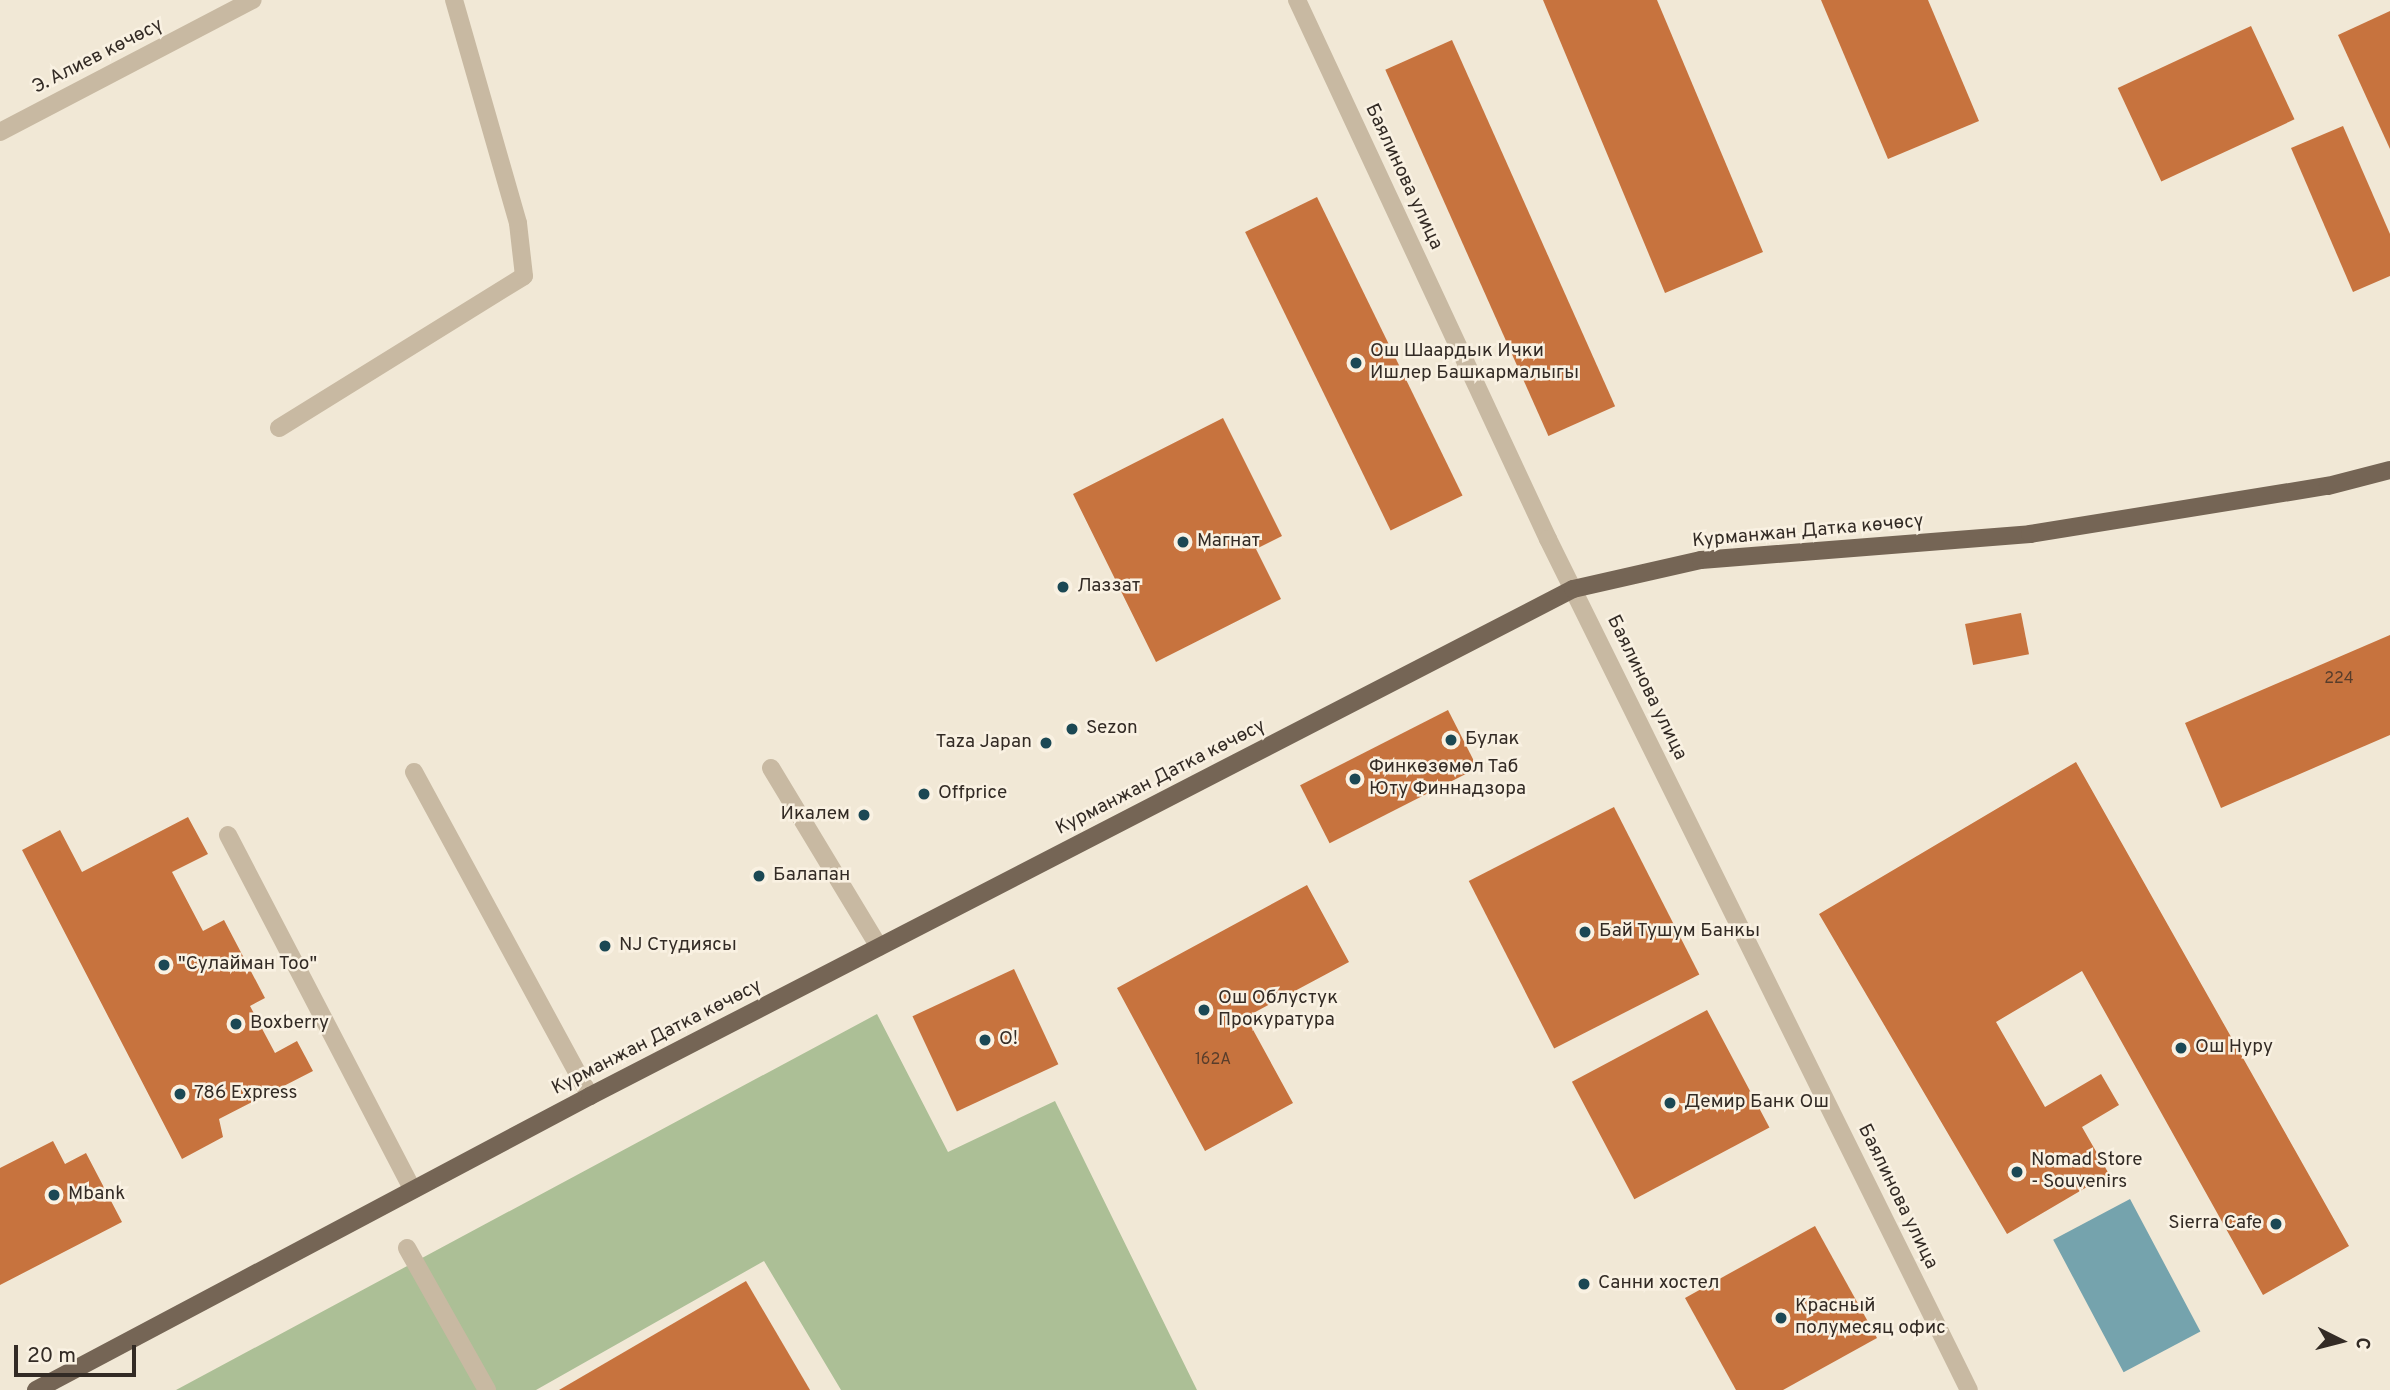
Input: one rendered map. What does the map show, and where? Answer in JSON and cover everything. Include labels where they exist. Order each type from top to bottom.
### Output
[{"type":"main road","name":"Курманжан Датка көчөсү","points":[[36,1390],[590,1096],[1573,589],[1701,560],[2030,534],[2328,486],[2390,470]]},
{"type":"street","name":"Э. Алиев көчөсү","points":[[0,132],[253,0]]},
{"type":"street","points":[[279,428],[524,276],[518,223],[454,0]]},
{"type":"street","name":"Баялинова улица","points":[[1297,0],[1573,589],[1969,1390]]},
{"type":"street","points":[[771,768],[879,947]]},
{"type":"street","points":[[414,772],[590,1096]]},
{"type":"street","points":[[228,835],[413,1190]]},
{"type":"street","points":[[407,1248],[488,1390]]},
{"type":"green space","points":[[877,1014],[948,1152],[1055,1101],[1197,1390],[841,1390],[764,1261],[536,1390],[176,1390]]},
{"type":"water","points":[[2130,1199],[2200,1331],[2124,1372],[2053,1240]]},
{"type":"building","points":[[1543,0],[1657,0],[1763,252],[1665,293]]},
{"type":"building","points":[[1821,0],[1928,0],[1979,121],[1888,159]]},
{"type":"building","points":[[2390,11],[2390,149],[2338,35]]},
{"type":"building","points":[[2251,26],[2295,119],[2161,181],[2118,88]]},
{"type":"building","points":[[1452,40],[1615,406],[1548,436],[1385,70]]},
{"type":"building","points":[[2343,126],[2390,234],[2390,276],[2353,292],[2291,148]]},
{"type":"building","name":"Ош Шаардык Ички Ишлер Башкармалыгы","points":[[1317,197],[1463,495],[1391,530],[1245,232]]},
{"type":"building","name":"Магнат","points":[[1223,418],[1282,536],[1256,549],[1281,599],[1156,662],[1073,494]]},
{"type":"building","points":[[2021,613],[2029,654],[1973,665],[1965,624]]},
{"type":"building","points":[[2390,635],[2390,735],[2221,808],[2185,723]]},
{"type":"building","points":[[1448,710],[1478,768],[1330,843],[1300,785]]},
{"type":"building","name":"Ош Нуру","points":[[2076,762],[2349,1246],[2263,1295],[2082,971],[1996,1022],[2045,1107],[2101,1074],[2119,1105],[2082,1127],[2109,1174],[2007,1234],[1819,914]]},
{"type":"building","name":"Бай Тушум Банкы","points":[[1614,807],[1699,975],[1554,1049],[1469,881]]},
{"type":"building","name":"\"Сулайман Тоо\"","points":[[188,817],[208,854],[172,872],[203,931],[224,920],[265,998],[250,1006],[275,1053],[297,1041],[313,1071],[219,1119],[223,1137],[182,1159],[22,850],[60,830],[82,872]]},
{"type":"building","points":[[1307,885],[1349,962],[1246,1017],[1293,1103],[1205,1151],[1117,988]]},
{"type":"building","name":"О!","points":[[1014,969],[1058,1064],[957,1111],[912,1016]]},
{"type":"building","name":"Демир Банк Ош","points":[[1707,1010],[1769,1127],[1634,1199],[1572,1082]]},
{"type":"building","name":"Mbank","points":[[53,1141],[65,1164],[86,1153],[122,1222],[0,1285],[0,1168]]},
{"type":"building","name":"Красный полумесяц офис","points":[[1815,1226],[1877,1338],[1783,1390],[1736,1390],[1685,1298]]},
{"type":"building","points":[[746,1281],[810,1390],[559,1390]]},
{"type":"place","name":"Ош Шаардык Ички Ишлер Башкармалыгы","points":[[1356,363]]},
{"type":"place","name":"Магнат","points":[[1183,542]]},
{"type":"place","name":"Лаззат","points":[[1063,587]]},
{"type":"place","name":"Sezon","points":[[1072,729]]},
{"type":"place","name":"Булак","points":[[1451,740]]},
{"type":"place","name":"Taza Japan","points":[[1046,743]]},
{"type":"place","name":"Финкөзөмөл Таб Юту Финнадзора","points":[[1355,779]]},
{"type":"place","name":"Offprice","points":[[924,794]]},
{"type":"place","name":"Икалем","points":[[864,815]]},
{"type":"place","name":"Балапан","points":[[759,876]]},
{"type":"place","name":"Бай Тушум Банкы","points":[[1585,932]]},
{"type":"place","name":"NJ Студиясы","points":[[605,946]]},
{"type":"place","name":"\"Сулайман Тоо\"","points":[[164,965]]},
{"type":"place","name":"Ош Облустук Прокуратура","points":[[1204,1010]]},
{"type":"place","name":"Boxberry","points":[[236,1024]]},
{"type":"place","name":"О!","points":[[985,1040]]},
{"type":"place","name":"Ош Нуру","points":[[2181,1048]]},
{"type":"place","name":"786 Express","points":[[180,1094]]},
{"type":"place","name":"Демир Банк Ош","points":[[1670,1103]]},
{"type":"place","name":"Nomad Store - Souvenirs","points":[[2017,1172]]},
{"type":"place","name":"Mbank","points":[[54,1195]]},
{"type":"place","name":"Sierra Cafe","points":[[2276,1224]]},
{"type":"place","name":"Санни хостел","points":[[1584,1284]]},
{"type":"place","name":"Красный полумесяц офис","points":[[1781,1318]]}]
